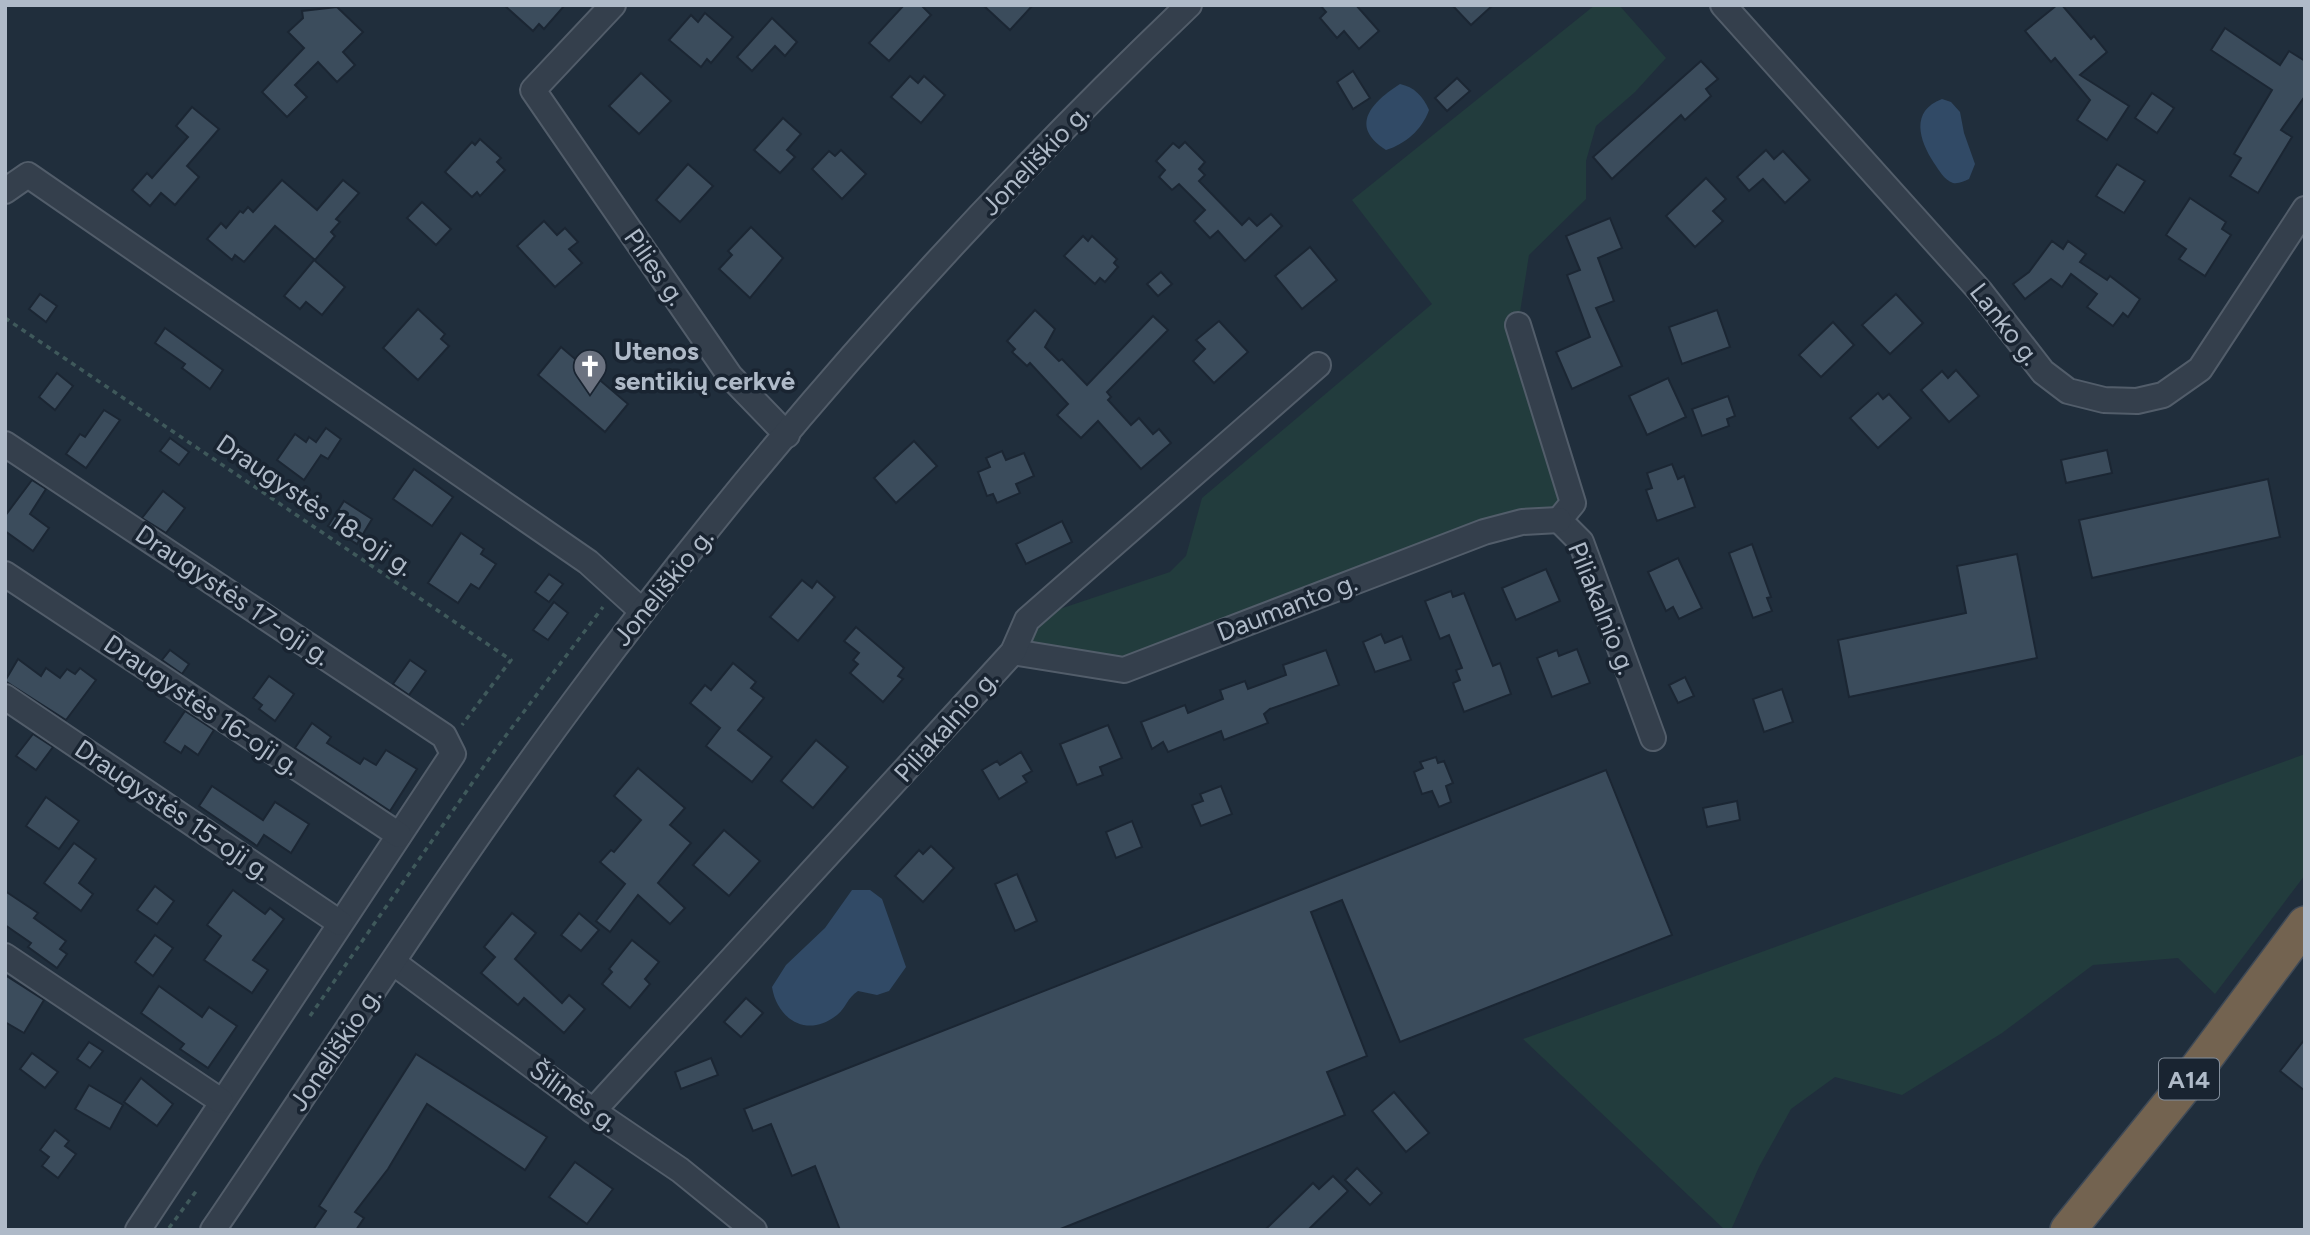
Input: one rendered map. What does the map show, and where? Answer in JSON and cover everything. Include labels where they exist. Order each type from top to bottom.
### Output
[{"type":"highway","name":"A14","points":[[2068,1230],[2190,1078],[2305,923]]},
{"type":"street","name":"Pilies g.","points":[[613,5],[533,90],[730,376],[787,435]]},
{"type":"street","name":"Joneliškio g.","points":[[214,1230],[526,769],[642,611],[910,289],[1189,5]]},
{"type":"street","name":"Lanko g.","points":[[1723,5],[1980,291],[2043,372],[2068,391],[2104,400],[2137,401],[2163,395],[2200,369],[2305,209]]},
{"type":"street","points":[[5,191],[28,175],[576,554],[642,611]]},
{"type":"street","name":"Piliakalnio g.","points":[[1518,325],[1573,503],[1559,520],[1581,542],[1653,738]]},
{"type":"street","name":"Piliakalnio g.","points":[[593,1111],[1013,652],[1027,620],[1318,365]]},
{"type":"street","name":"Draugystės 17-oji g.","points":[[5,444],[444,736],[453,754]]},
{"type":"street","name":"Daumanto g.","points":[[1013,652],[1124,670],[1484,532],[1522,522],[1559,520]]},
{"type":"street","name":"Draugystės 16-oji g.","points":[[5,574],[398,835]]},
{"type":"street","name":"Draugystės 15-oji g.","points":[[5,696],[340,923]]},
{"type":"street","points":[[138,1230],[453,754]]},
{"type":"street","points":[[6,958],[221,1101]]},
{"type":"street","name":"Šilinės g.","points":[[394,963],[593,1111],[680,1170],[754,1230]]},
{"type":"path","name":"Draugystės 18-oji g.","points":[[5,318],[511,660],[464,718],[453,754]]},
{"type":"path","points":[[307,1019],[498,746],[590,622],[618,590]]},
{"type":"path","points":[[168,1230],[197,1190]]},
{"type":"green space","points":[[1595,5],[1619,5],[1666,58],[1635,92],[1596,126],[1586,161],[1586,199],[1529,255],[1518,325],[1573,503],[1124,670],[1014,652],[1027,620],[1170,572],[1186,556],[1202,498],[1432,304],[1352,200]]},
{"type":"green space","points":[[2305,754],[2305,875],[2215,994],[2178,958],[2093,965],[2002,1033],[1902,1095],[1835,1077],[1791,1109],[1759,1167],[1731,1230],[1725,1230],[1523,1039]]},
{"type":"water","points":[[1400,84],[1418,93],[1429,110],[1412,135],[1386,150],[1368,132],[1366,123],[1373,106]]},
{"type":"water","points":[[1942,99],[1951,102],[1960,112],[1975,164],[1969,179],[1959,183],[1950,182],[1942,174],[1924,145],[1920,127],[1925,111]]},
{"type":"water","points":[[852,890],[870,890],[882,899],[906,967],[889,991],[877,995],[858,991],[837,1015],[826,1022],[805,1025],[795,1022],[780,1008],[772,987],[786,965],[825,928]]},
{"type":"building","points":[[504,5],[565,5],[544,29],[539,24],[533,31]]},
{"type":"building","points":[[904,5],[921,5],[931,15],[889,61],[869,43]]},
{"type":"building","points":[[983,5],[1033,5],[1010,30]]},
{"type":"building","points":[[1320,5],[1356,5],[1379,31],[1359,49],[1344,31],[1337,38],[1320,18],[1326,12]]},
{"type":"building","points":[[1452,5],[1493,5],[1471,25]]},
{"type":"building","points":[[2057,5],[2062,5],[2091,39],[2094,36],[2107,52],[2080,75],[2129,106],[2107,140],[2077,120],[2090,100],[2055,58],[2051,62],[2025,31]]},
{"type":"building","points":[[337,7],[363,32],[343,52],[355,65],[337,82],[318,62],[295,85],[307,97],[287,117],[262,92],[304,48],[288,32],[303,18],[302,11]]},
{"type":"building","points":[[705,13],[733,37],[711,63],[707,59],[701,67],[669,40],[691,15],[698,22]]},
{"type":"building","points":[[772,18],[797,42],[785,56],[775,46],[752,71],[737,57]]},
{"type":"building","points":[[2225,28],[2280,65],[2289,51],[2305,61],[2305,96],[2281,130],[2292,137],[2258,193],[2230,176],[2241,158],[2234,154],[2272,90],[2211,50]]},
{"type":"building","points":[[1701,61],[1718,79],[1706,89],[1711,96],[1685,120],[1681,115],[1612,179],[1593,157]]},
{"type":"building","points":[[1353,71],[1370,98],[1353,109],[1337,82]]},
{"type":"building","points":[[641,73],[671,101],[639,134],[609,106]]},
{"type":"building","points":[[910,76],[918,83],[924,76],[945,95],[921,123],[891,97]]},
{"type":"building","points":[[1457,78],[1470,91],[1447,111],[1435,98]]},
{"type":"building","points":[[2152,93],[2174,108],[2157,133],[2135,118]]},
{"type":"building","points":[[192,107],[219,129],[187,166],[199,177],[175,205],[161,193],[150,206],[132,190],[147,173],[152,178],[188,137],[176,126]]},
{"type":"building","points":[[783,118],[801,134],[787,150],[795,157],[780,173],[754,150]]},
{"type":"building","points":[[480,139],[501,158],[497,162],[505,170],[480,196],[477,192],[472,197],[445,172],[472,142],[475,145]]},
{"type":"building","points":[[1185,142],[1205,162],[1199,169],[1205,175],[1199,181],[1242,225],[1249,218],[1257,226],[1271,214],[1282,226],[1245,261],[1218,231],[1210,238],[1194,221],[1205,210],[1179,184],[1172,190],[1159,177],[1165,170],[1156,161],[1173,143],[1179,148]]},
{"type":"building","points":[[841,150],[866,174],[842,199],[812,169],[829,151],[835,156]]},
{"type":"building","points":[[1766,150],[1774,159],[1783,151],[1810,180],[1785,203],[1763,179],[1749,191],[1737,177]]},
{"type":"building","points":[[688,164],[713,186],[680,222],[656,200]]},
{"type":"building","points":[[2117,164],[2145,181],[2124,213],[2096,196]]},
{"type":"building","points":[[1706,178],[1726,199],[1713,211],[1723,221],[1695,247],[1666,216]]},
{"type":"building","points":[[282,180],[317,210],[343,180],[359,193],[336,219],[340,222],[331,232],[335,236],[315,260],[275,226],[244,262],[235,255],[232,260],[207,239],[221,223],[226,228],[240,211],[243,213],[248,207],[253,212]]},
{"type":"building","points":[[2190,198],[2226,222],[2222,229],[2231,235],[2205,276],[2179,259],[2186,249],[2166,235]]},
{"type":"building","points":[[422,202],[451,229],[436,245],[407,218]]},
{"type":"building","points":[[1610,218],[1622,248],[1598,258],[1614,301],[1596,308],[1622,366],[1572,389],[1556,352],[1590,337],[1567,275],[1580,270],[1566,236]]},
{"type":"building","points":[[544,221],[557,235],[565,228],[578,242],[569,249],[582,263],[555,287],[517,246]]},
{"type":"building","points":[[751,227],[783,258],[750,298],[719,269],[732,255],[728,251]]},
{"type":"building","points":[[1083,236],[1088,241],[1092,236],[1117,259],[1114,263],[1118,267],[1105,282],[1100,278],[1095,284],[1064,256]]},
{"type":"building","points":[[2052,241],[2063,249],[2068,241],[2086,254],[2080,262],[2107,280],[2110,276],[2140,299],[2128,317],[2123,313],[2113,326],[2087,307],[2097,294],[2071,274],[2062,287],[2051,279],[2025,299],[2013,284],[2029,272]]},
{"type":"building","points":[[1310,247],[1337,280],[1302,309],[1275,276]]},
{"type":"building","points":[[314,260],[345,287],[322,315],[306,302],[300,309],[284,296]]},
{"type":"building","points":[[1161,272],[1172,284],[1158,296],[1147,284]]},
{"type":"building","points":[[40,294],[57,306],[46,322],[29,309]]},
{"type":"building","points":[[1896,294],[1923,323],[1890,354],[1862,325]]},
{"type":"building","points":[[418,309],[445,334],[441,339],[449,346],[418,380],[383,348]]},
{"type":"building","points":[[1035,310],[1055,329],[1045,347],[1059,361],[1062,359],[1087,385],[1153,316],[1168,330],[1107,392],[1111,397],[1108,400],[1131,425],[1139,418],[1153,434],[1159,429],[1171,443],[1141,469],[1098,421],[1081,438],[1057,415],[1068,404],[1030,363],[1027,366],[1012,352],[1015,349],[1007,341]]},
{"type":"building","points":[[1717,310],[1730,347],[1682,364],[1669,327]]},
{"type":"building","points":[[1219,321],[1248,352],[1214,383],[1193,361],[1205,349],[1196,340]]},
{"type":"building","points":[[1833,322],[1854,345],[1821,377],[1799,355]]},
{"type":"building","points":[[165,328],[223,370],[210,389],[182,368],[185,364],[155,343]]},
{"type":"building","name":"Utenos sentikių cerkvė","points":[[561,347],[628,404],[605,432],[538,375]]},
{"type":"building","points":[[1956,370],[1979,396],[1949,422],[1921,390],[1942,371],[1948,378]]},
{"type":"building","points":[[57,373],[73,386],[55,410],[39,397]]},
{"type":"building","points":[[1668,378],[1686,417],[1647,435],[1629,396]]},
{"type":"building","points":[[1878,393],[1883,399],[1889,394],[1911,418],[1878,448],[1850,418]]},
{"type":"building","points":[[1728,396],[1735,416],[1727,419],[1729,426],[1702,436],[1692,409]]},
{"type":"building","points":[[104,410],[120,420],[86,468],[66,454],[80,434],[85,437]]},
{"type":"building","points":[[326,428],[341,439],[328,459],[321,455],[304,480],[277,460],[295,434],[306,442],[309,437],[316,442]]},
{"type":"building","points":[[170,438],[189,452],[179,465],[160,451]]},
{"type":"building","points":[[914,441],[937,466],[896,503],[874,478]]},
{"type":"building","points":[[2107,450],[2112,473],[2066,483],[2061,460]]},
{"type":"building","points":[[1002,451],[1006,460],[1024,453],[1034,476],[1016,484],[1020,493],[997,503],[993,494],[987,496],[978,472],[990,467],[986,458]]},
{"type":"building","points":[[1672,464],[1678,479],[1684,476],[1695,507],[1657,521],[1646,490],[1652,488],[1647,473]]},
{"type":"building","points":[[414,469],[453,497],[432,526],[393,499]]},
{"type":"building","points":[[2268,479],[2280,537],[2092,578],[2079,520]]},
{"type":"building","points":[[32,480],[46,489],[30,514],[49,528],[33,551],[5,531],[5,516]]},
{"type":"building","points":[[163,491],[185,508],[166,533],[142,518]]},
{"type":"building","points":[[344,501],[372,519],[357,544],[328,526]]},
{"type":"building","points":[[1062,521],[1072,542],[1026,564],[1016,544]]},
{"type":"building","points":[[461,533],[484,549],[481,554],[496,564],[479,589],[471,584],[458,603],[428,583]]},
{"type":"building","points":[[1752,544],[1771,597],[1767,598],[1772,611],[1753,618],[1729,553]]},
{"type":"building","points":[[2017,554],[2037,658],[1849,697],[1838,640],[1966,613],[1957,566]]},
{"type":"building","points":[[1678,558],[1702,608],[1679,619],[1673,607],[1666,611],[1648,572]]},
{"type":"building","points":[[1546,569],[1560,601],[1516,620],[1502,588]]},
{"type":"building","points":[[549,574],[563,584],[549,602],[535,592]]},
{"type":"building","points":[[802,580],[812,588],[817,581],[835,597],[798,641],[770,617]]},
{"type":"building","points":[[1451,591],[1453,597],[1464,593],[1493,666],[1500,663],[1511,694],[1464,712],[1453,683],[1460,680],[1456,670],[1462,668],[1449,635],[1440,639],[1425,601]]},
{"type":"building","points":[[554,602],[568,613],[548,640],[533,630]]},
{"type":"building","points":[[856,627],[904,668],[898,676],[903,679],[883,702],[850,673],[858,664],[853,660],[859,653],[844,641]]},
{"type":"building","points":[[1381,634],[1385,643],[1402,636],[1411,660],[1375,672],[1363,642]]},
{"type":"building","points":[[1577,649],[1590,683],[1552,697],[1537,658],[1557,650],[1559,656]]},
{"type":"building","points":[[170,650],[189,664],[182,674],[162,660]]},
{"type":"building","points":[[1326,650],[1339,685],[1270,709],[1264,714],[1268,723],[1224,740],[1221,731],[1168,752],[1163,742],[1152,749],[1141,722],[1185,705],[1188,713],[1223,699],[1220,690],[1245,681],[1248,689],[1286,675],[1283,665]]},
{"type":"building","points":[[18,659],[41,676],[46,668],[60,678],[67,669],[75,674],[80,668],[96,680],[66,720],[5,681]]},
{"type":"building","points":[[410,660],[426,671],[409,695],[393,684]]},
{"type":"building","points":[[733,663],[756,682],[751,688],[764,698],[738,730],[772,757],[752,782],[706,746],[720,728],[690,703],[705,685],[711,690]]},
{"type":"building","points":[[269,676],[294,694],[275,721],[259,709],[262,705],[253,698]]},
{"type":"building","points":[[1685,677],[1694,696],[1678,703],[1669,685]]},
{"type":"building","points":[[1782,689],[1793,722],[1764,732],[1753,699]]},
{"type":"building","points":[[185,711],[214,730],[198,755],[185,746],[181,753],[164,742]]},
{"type":"building","points":[[312,723],[331,737],[327,743],[360,764],[364,758],[376,765],[386,750],[417,769],[390,811],[295,748]]},
{"type":"building","points":[[1108,725],[1122,758],[1100,767],[1103,775],[1077,785],[1060,744]]},
{"type":"building","points":[[33,734],[53,747],[36,770],[16,756]]},
{"type":"building","points":[[816,740],[848,767],[813,808],[781,781]]},
{"type":"building","points":[[1021,752],[1032,771],[1023,776],[1027,782],[999,799],[982,770],[997,761],[1000,765]]},
{"type":"building","points":[[1436,757],[1438,763],[1444,761],[1453,783],[1446,786],[1451,802],[1439,807],[1432,791],[1422,794],[1414,772],[1423,768],[1420,762]]},
{"type":"building","points":[[638,768],[685,808],[670,825],[691,843],[658,883],[685,908],[670,924],[638,895],[610,932],[596,921],[625,884],[600,862],[611,850],[614,852],[641,820],[614,796]]},
{"type":"building","points":[[1606,770],[1672,935],[1400,1042],[1342,900],[1311,912],[1367,1056],[1327,1072],[1345,1115],[1058,1230],[840,1230],[815,1166],[792,1176],[771,1124],[753,1131],[744,1109]]},
{"type":"building","points":[[212,786],[263,820],[275,802],[309,824],[291,853],[264,835],[257,846],[199,806]]},
{"type":"building","points":[[1221,786],[1232,814],[1201,826],[1192,805],[1203,801],[1200,794]]},
{"type":"building","points":[[46,797],[79,821],[59,849],[26,826]]},
{"type":"building","points":[[1737,801],[1740,820],[1707,827],[1703,808]]},
{"type":"building","points":[[1132,821],[1142,847],[1116,858],[1106,832]]},
{"type":"building","points":[[724,830],[760,861],[729,896],[693,865]]},
{"type":"building","points":[[74,843],[96,859],[79,883],[93,894],[81,911],[44,883]]},
{"type":"building","points":[[931,846],[954,868],[923,902],[895,876],[919,850],[923,854]]},
{"type":"building","points":[[1017,874],[1037,921],[1015,931],[995,884]]},
{"type":"building","points":[[155,886],[174,901],[157,924],[137,910]]},
{"type":"building","points":[[233,890],[265,914],[270,908],[284,919],[253,960],[268,970],[252,993],[204,960],[221,936],[207,925]]},
{"type":"building","points":[[5,891],[38,913],[34,918],[66,941],[60,949],[67,954],[57,968],[28,947],[31,943],[5,925]]},
{"type":"building","points":[[512,913],[536,933],[515,959],[562,1003],[569,995],[585,1009],[564,1033],[524,998],[518,1005],[481,973],[495,957],[484,947]]},
{"type":"building","points":[[579,913],[599,930],[581,951],[561,935]]},
{"type":"building","points":[[155,935],[173,948],[153,976],[135,962]]},
{"type":"building","points":[[632,940],[659,962],[645,979],[650,984],[630,1008],[602,984],[612,972],[609,969]]},
{"type":"building","points":[[5,975],[44,1000],[24,1033],[5,1022]]},
{"type":"building","points":[[159,986],[202,1017],[209,1007],[237,1026],[208,1068],[180,1049],[184,1044],[141,1013]]},
{"type":"building","points":[[746,998],[763,1013],[741,1037],[724,1022]]},
{"type":"building","points":[[2305,1039],[2305,1091],[2280,1071]]},
{"type":"building","points":[[89,1042],[103,1051],[90,1068],[77,1059]]},
{"type":"building","points":[[32,1053],[58,1072],[45,1088],[20,1069]]},
{"type":"building","points":[[416,1054],[547,1137],[525,1170],[427,1104],[388,1169],[355,1212],[364,1218],[356,1230],[313,1230],[326,1211],[319,1206]]},
{"type":"building","points":[[711,1058],[718,1075],[681,1089],[675,1072]]},
{"type":"building","points":[[141,1078],[173,1104],[157,1126],[124,1102]]},
{"type":"building","points":[[89,1085],[123,1105],[110,1129],[75,1109]]},
{"type":"building","points":[[1394,1092],[1429,1133],[1406,1152],[1372,1111]]},
{"type":"building","points":[[55,1130],[69,1141],[65,1146],[76,1154],[58,1178],[42,1166],[49,1157],[40,1150]]},
{"type":"building","points":[[575,1162],[613,1189],[587,1224],[549,1197]]},
{"type":"building","points":[[1357,1168],[1382,1193],[1370,1205],[1345,1180]]},
{"type":"building","points":[[1333,1176],[1348,1191],[1308,1230],[1265,1230],[1313,1183],[1319,1189]]},
{"type":"place","name":"Utenos sentikių cerkvė","points":[[590,396]]}]
